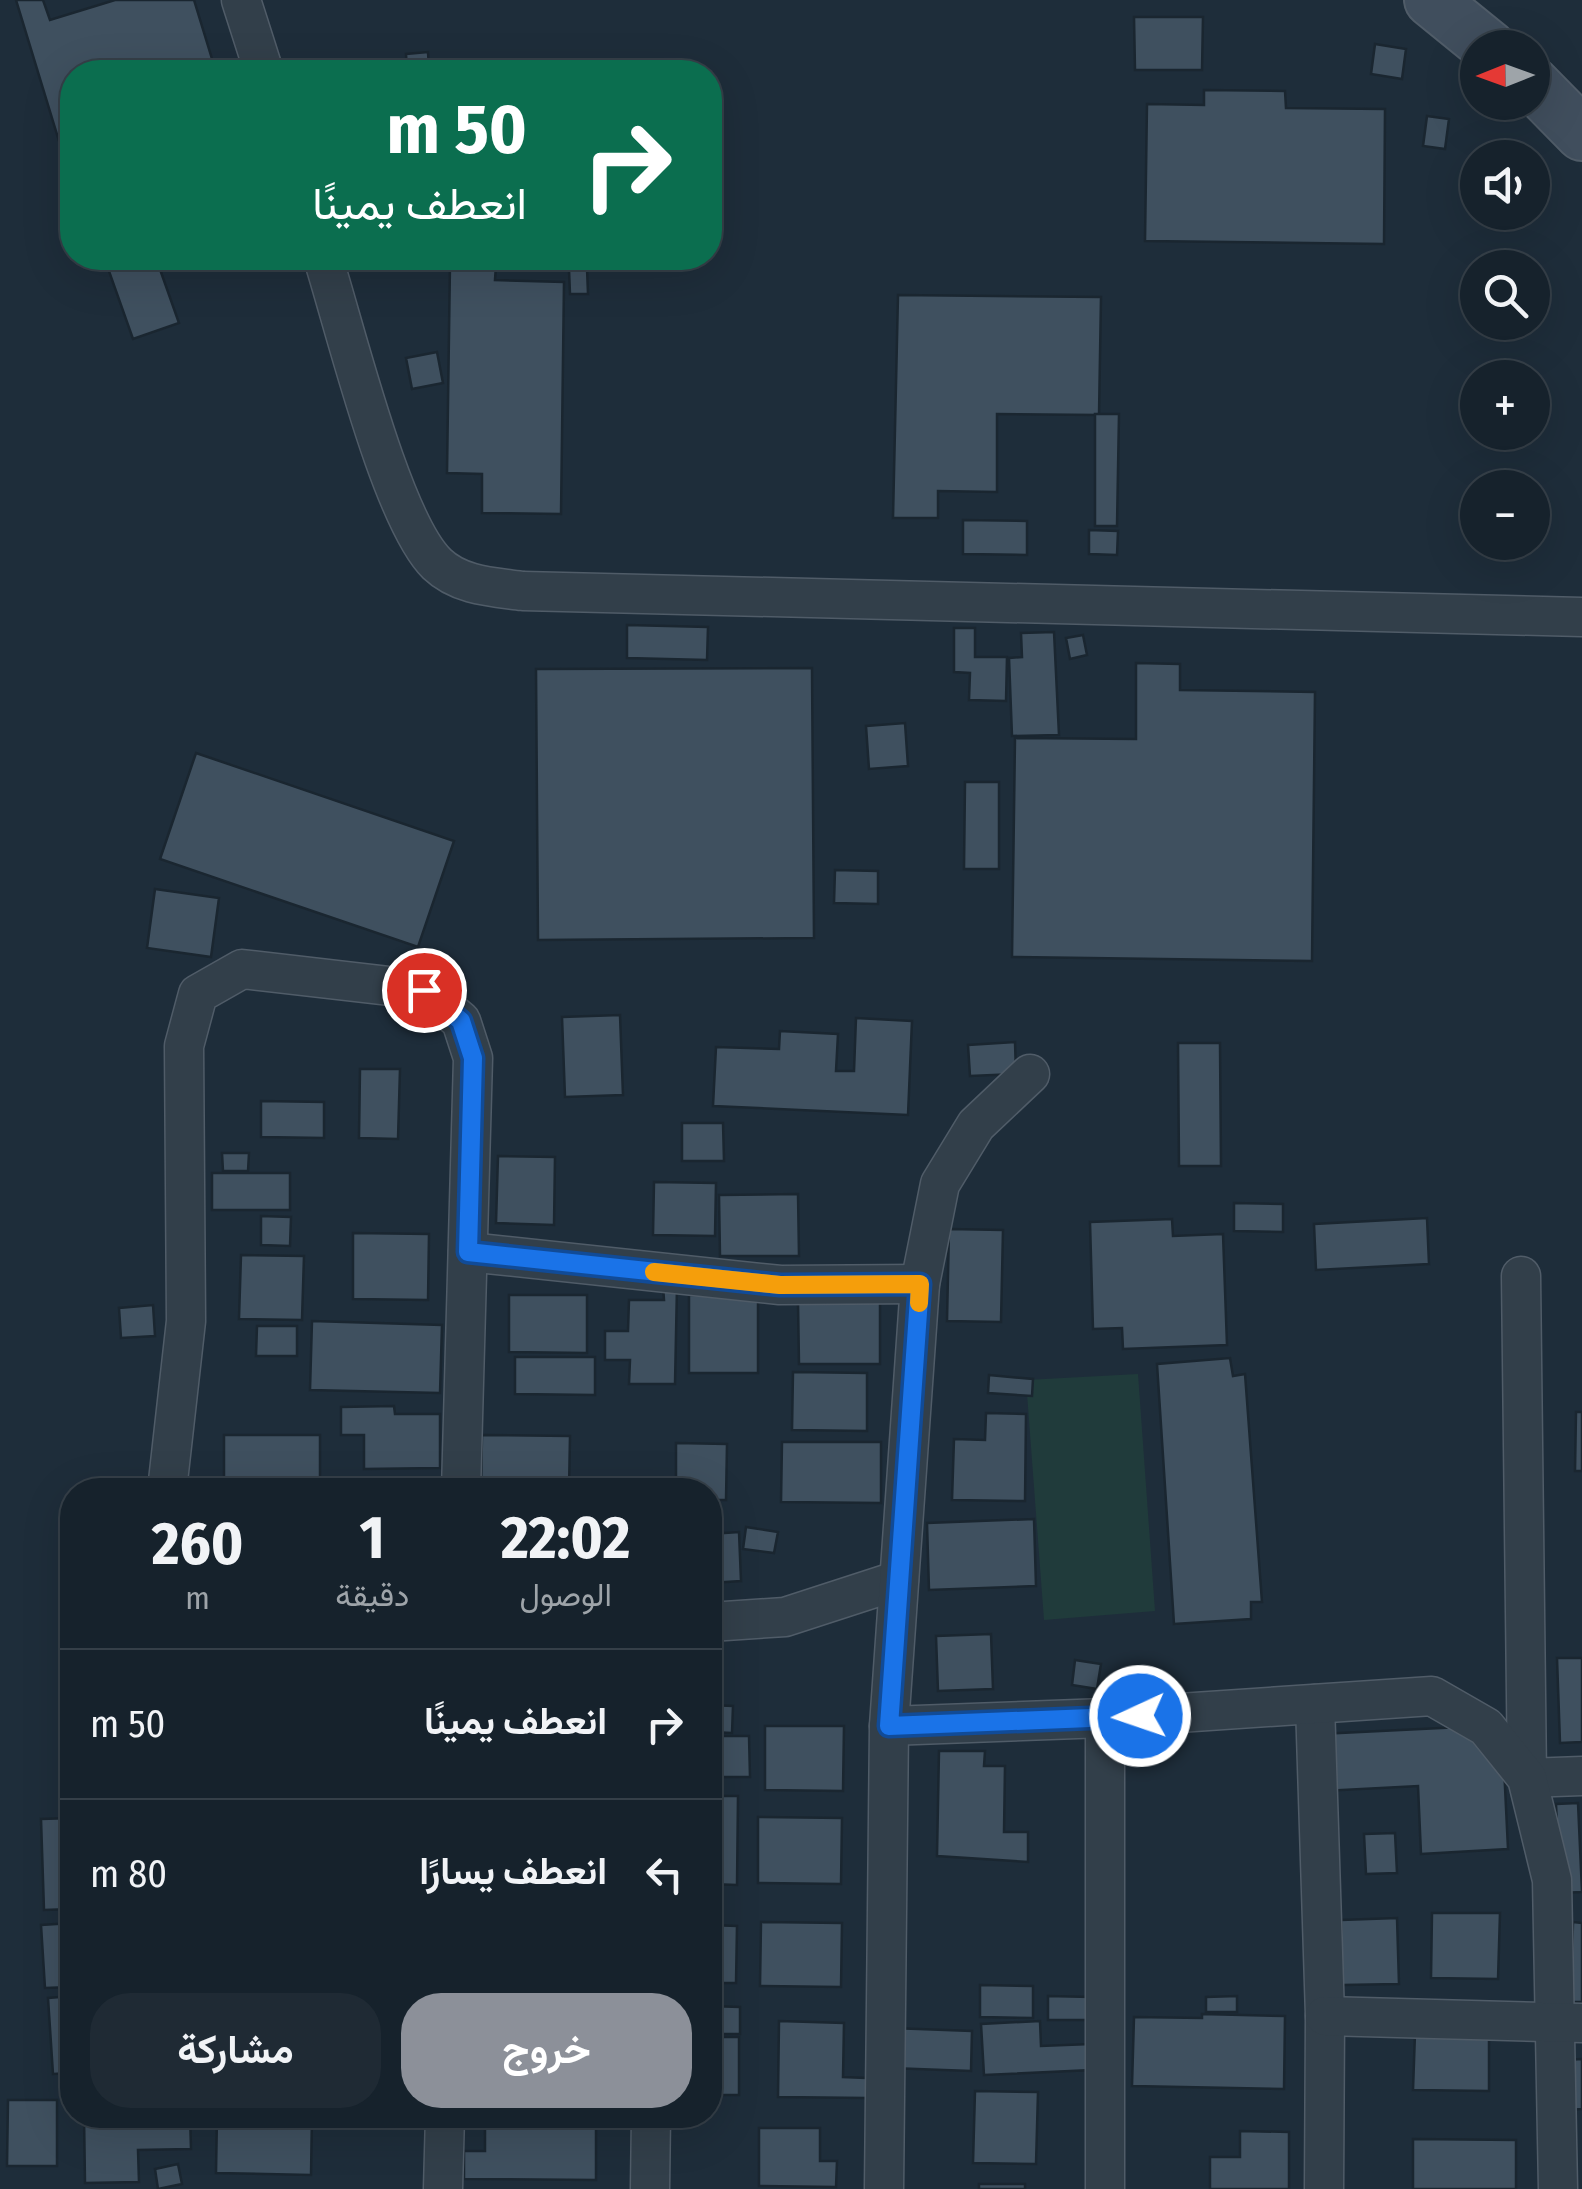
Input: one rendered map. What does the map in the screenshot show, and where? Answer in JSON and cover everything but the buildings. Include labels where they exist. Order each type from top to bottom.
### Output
[{"type":"street","points":[[241,0],[260,60]]},
{"type":"street","points":[[1431,0],[1468,30]]},
{"type":"street","points":[[1550,102],[1582,134]]},
{"type":"street","points":[[327,270],[408,523],[438,565],[470,584],[523,592],[1582,616]]},
{"type":"street","points":[[168,1478],[186,1320],[184,1046],[198,994],[242,969],[424,990],[461,1021],[473,1058],[461,1478]]},
{"type":"street","points":[[884,2189],[889,1726],[920,1284],[940,1184],[976,1125],[1030,1074]]},
{"type":"street","points":[[468,1252],[780,1285],[920,1284]]},
{"type":"street","points":[[1521,1276],[1526,1778],[1552,1880],[1568,2024],[1558,2189]]},
{"type":"street","points":[[722,1621],[785,1617],[899,1580]]},
{"type":"street","points":[[889,1726],[1104,1718],[1432,1696],[1486,1726],[1526,1778]]},
{"type":"street","points":[[1315,1704],[1325,2016],[1324,2189]]},
{"type":"street","points":[[1104,1718],[1104,2189]]},
{"type":"street","points":[[1526,1778],[1582,1776]]},
{"type":"street","points":[[1325,2016],[1568,2024]]},
{"type":"street","points":[[443,2189],[445,2128]]},
{"type":"street","points":[[650,2189],[651,2128]]},
{"type":"green space","points":[[1138,1374],[1155,1611],[1044,1620],[1026,1380]]},
{"type":"slow traffic","points":[[654,1272],[780,1285],[920,1284],[919,1303]]},
{"type":"route","points":[[424,990],[461,1021],[473,1058],[468,1252],[780,1285],[920,1284],[889,1726],[1140,1716]]}]
